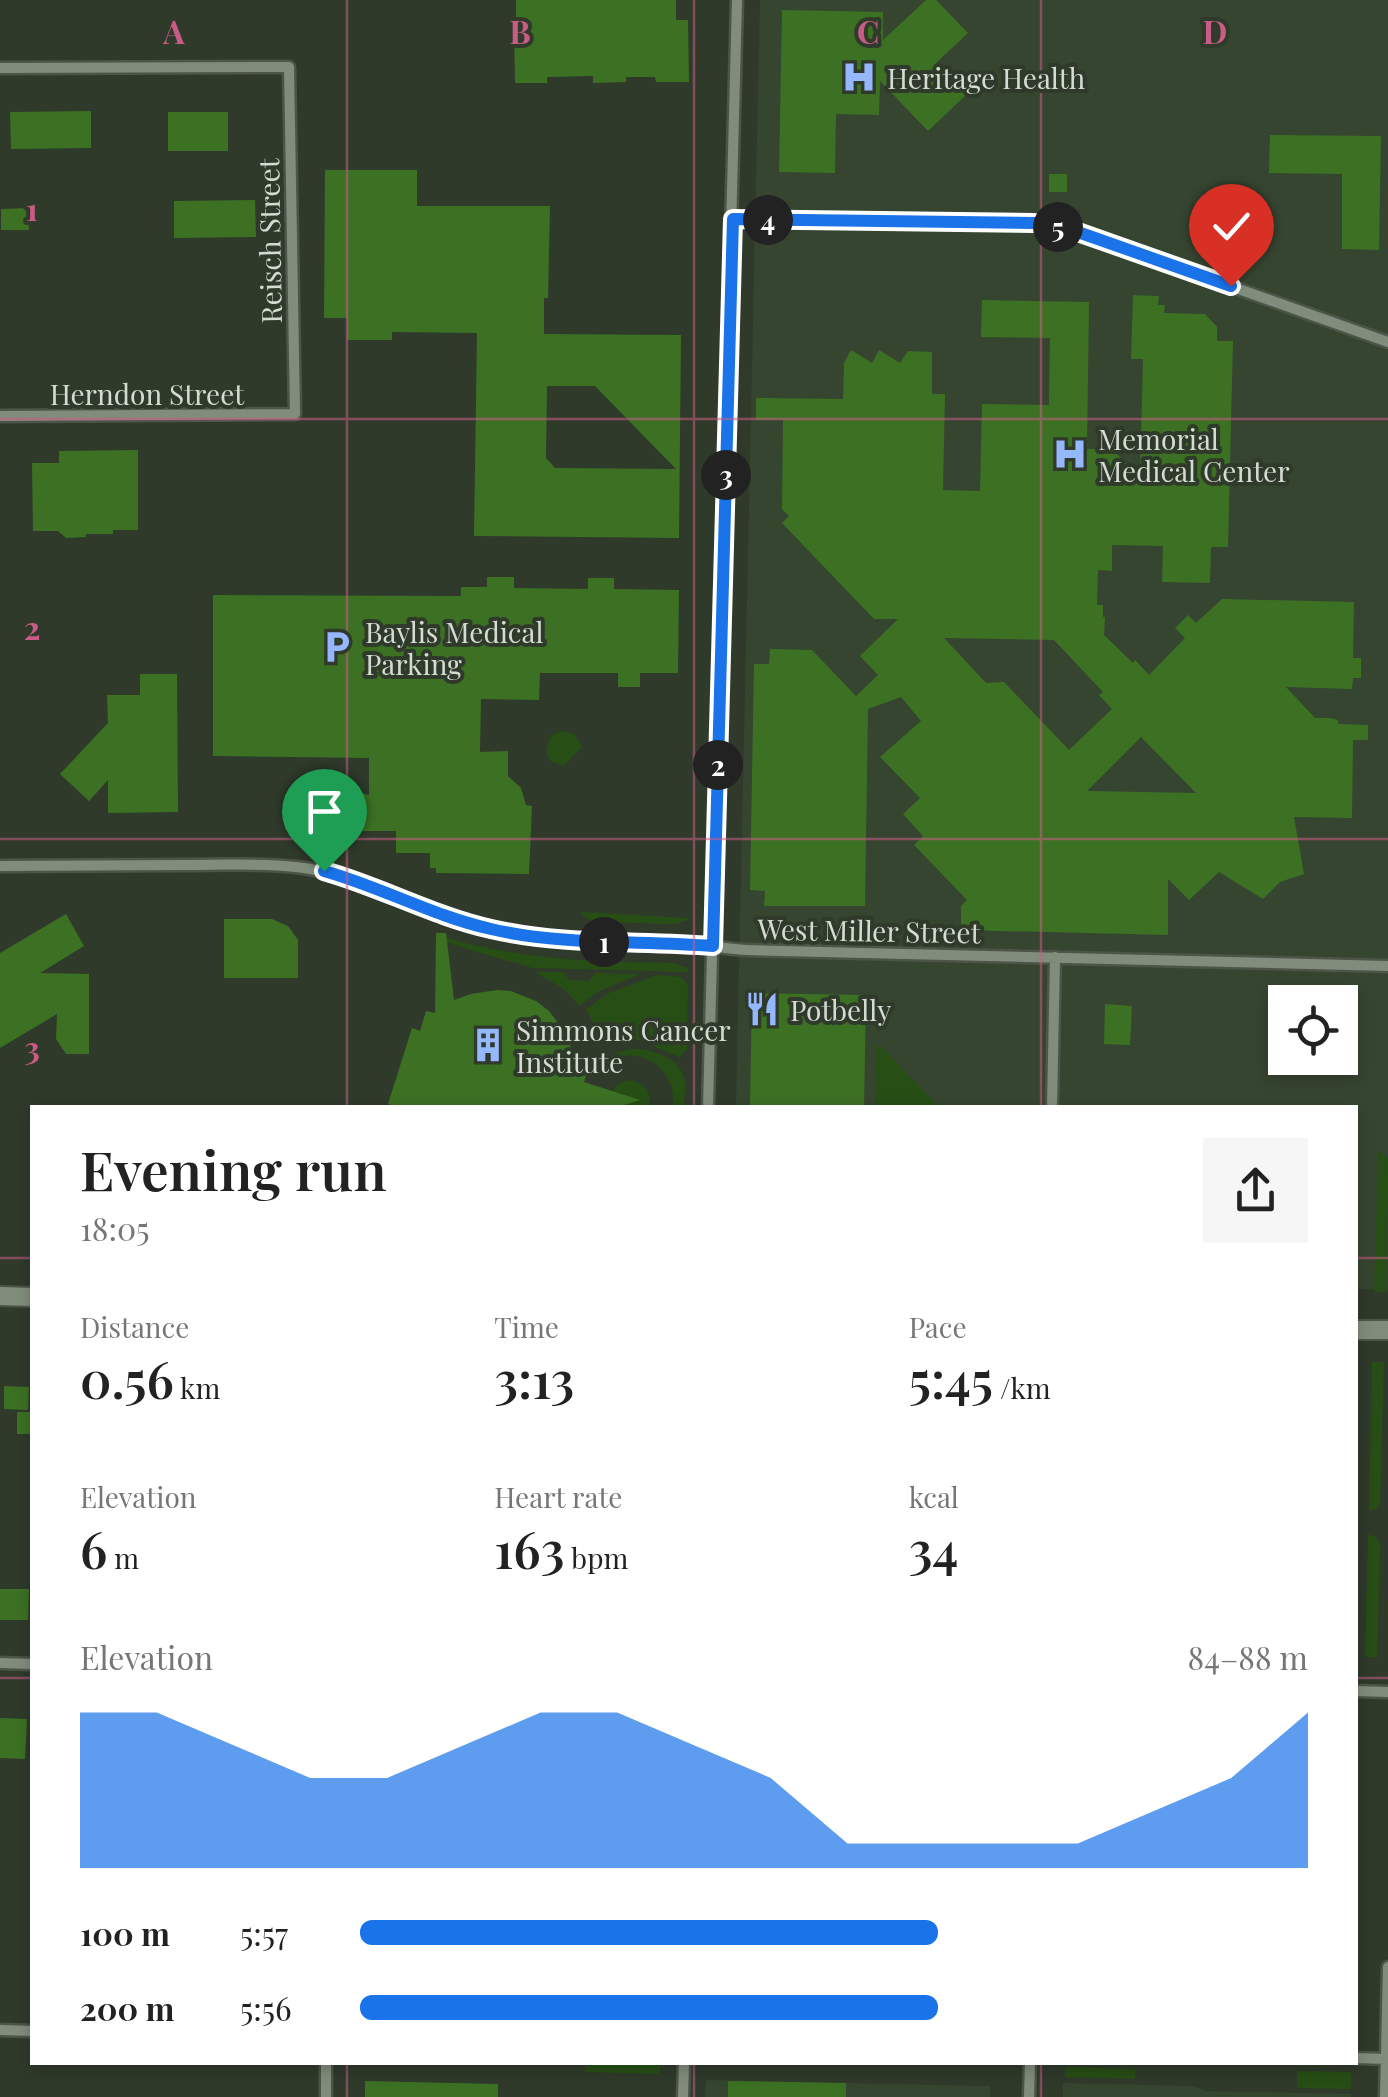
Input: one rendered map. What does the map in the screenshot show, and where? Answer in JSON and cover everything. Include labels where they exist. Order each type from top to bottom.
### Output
[{"type":"street","points":[[708,1105],[738,0]]},
{"type":"street","name":"Reisch Street","points":[[0,68],[289,67],[295,414]]},
{"type":"street","points":[[733,219],[1034,223],[1075,231],[1388,342]]},
{"type":"street","name":"Herndon Street","points":[[0,416],[295,414]]},
{"type":"street","name":"West Miller Street","points":[[0,866],[296,867],[324,871],[424,908],[533,938],[746,950],[1388,966]]},
{"type":"street","points":[[1052,1105],[1055,957]]},
{"type":"street","points":[[0,1296],[30,1297]]},
{"type":"street","points":[[1358,1330],[1388,1330]]},
{"type":"street","points":[[0,1663],[30,1664]]},
{"type":"street","points":[[1358,1691],[1388,1692]]},
{"type":"street","points":[[1385,2097],[1388,1966]]},
{"type":"street","points":[[0,2030],[30,2031]]},
{"type":"street","points":[[1358,2058],[1387,2060]]},
{"type":"street","points":[[326,2065],[326,2097]]},
{"type":"street","points":[[683,2097],[684,2065]]},
{"type":"street","points":[[1029,2097],[1030,2065]]},
{"type":"shaded area","name":"Memorial Medical Center","points":[[760,0],[1388,0],[1388,1290],[1358,1289],[1358,1105],[736,1105]]},
{"type":"shaded area","points":[[706,2080],[990,2086],[990,2097],[705,2097]]},
{"type":"shaded area","points":[[1063,2083],[1191,2086],[1206,2091],[1351,2097],[1063,2097]]},
{"type":"green space","points":[[561,731],[574,734],[582,747],[563,766],[551,761],[546,751],[551,736]]},
{"type":"green space","points":[[581,912],[688,920],[675,924],[594,922]]},
{"type":"green space","points":[[436,938],[556,958],[673,963],[688,968],[688,972],[533,968]]},
{"type":"green space","points":[[536,972],[563,972],[569,980],[589,981],[595,973],[640,974],[598,992],[579,1006],[565,990]]},
{"type":"green space","points":[[657,975],[681,977],[688,985],[687,1050],[679,1057],[595,1027],[586,1009],[609,993]]},
{"type":"green space","points":[[877,1043],[937,1105],[875,1105]]},
{"type":"green space","points":[[630,1049],[647,1050],[671,1060],[685,1082],[684,1105],[673,1105],[669,1080],[653,1062],[629,1056],[602,1062],[609,1055]]},
{"type":"green space","points":[[629,1080],[639,1083],[650,1097],[649,1105],[611,1105],[613,1089]]},
{"type":"green space","points":[[1378,1152],[1388,1158],[1386,1292],[1374,1292]]},
{"type":"green space","points":[[1372,1362],[1384,1362],[1380,1503],[1369,1511]]},
{"type":"green space","points":[[1368,1534],[1376,1537],[1380,1545],[1377,1657],[1365,1657]]},
{"type":"green space","points":[[586,2065],[660,2065],[660,2074],[584,2072]]},
{"type":"green space","points":[[1065,2067],[1135,2069],[1135,2079],[1065,2077]]},
{"type":"green space","points":[[1297,2071],[1351,2072],[1351,2089],[1297,2088]]},
{"type":"building","points":[[516,0],[676,0],[676,20],[688,20],[689,82],[626,77],[626,82],[593,83],[593,76],[547,77],[547,83],[515,83]]},
{"type":"building","points":[[926,0],[936,0],[968,33],[936,63],[966,95],[928,131],[880,81],[879,115],[836,114],[835,173],[779,172],[782,10],[883,12],[883,40]]},
{"type":"building","points":[[91,111],[91,148],[11,149],[10,112]]},
{"type":"building","points":[[168,112],[228,112],[228,151],[168,151]]},
{"type":"building","points":[[1270,135],[1381,136],[1379,250],[1342,249],[1342,174],[1269,173]]},
{"type":"building","points":[[325,170],[417,170],[417,206],[550,206],[544,334],[681,335],[679,538],[474,536],[477,333],[392,332],[392,340],[347,340],[347,318],[324,318]],"holes":[[[547,386],[595,386],[676,469],[555,468],[546,458]]]},
{"type":"building","points":[[1049,174],[1067,174],[1067,192],[1049,192]]},
{"type":"building","points":[[255,200],[256,237],[174,238],[174,201]]},
{"type":"building","points":[[28,208],[29,230],[1,230],[1,209]]},
{"type":"building","points":[[1133,295],[1159,296],[1158,305],[1165,305],[1164,313],[1205,314],[1217,327],[1217,341],[1233,341],[1228,547],[1211,547],[1210,583],[1162,582],[1163,546],[1112,545],[1112,571],[1098,570],[1097,605],[1103,605],[1104,635],[1149,675],[1185,638],[1175,628],[1188,615],[1196,623],[1222,599],[1354,602],[1353,658],[1361,658],[1361,678],[1353,678],[1352,689],[1286,687],[1315,718],[1368,725],[1368,740],[1353,740],[1352,818],[1294,817],[1304,874],[1280,882],[1263,899],[1219,872],[1189,900],[1168,879],[1168,935],[961,930],[961,906],[967,900],[914,845],[923,836],[903,814],[920,798],[880,757],[921,721],[901,697],[868,709],[865,906],[764,906],[765,891],[750,890],[754,664],[769,664],[770,649],[812,650],[856,696],[878,675],[860,656],[898,619],[874,619],[782,523],[789,516],[782,509],[783,420],[756,420],[756,398],[843,399],[844,363],[851,350],[872,363],[879,350],[900,363],[908,351],[932,352],[932,394],[945,394],[943,490],[980,491],[982,404],[1049,405],[1050,338],[981,337],[982,300],[1089,302],[1087,449],[1112,449],[1140,478],[1143,359],[1131,359]],"holes":[[[944,638],[1054,640],[1103,692],[1099,695],[1112,709],[1069,750],[1004,682],[986,683]],[[1141,737],[1196,793],[1087,791]]]},
{"type":"building","points":[[138,450],[138,530],[66,538],[58,531],[33,531],[32,463],[59,463],[59,451]]},
{"type":"building","points":[[487,577],[514,577],[514,588],[588,589],[588,578],[614,578],[614,589],[679,590],[678,673],[640,673],[640,687],[618,687],[618,673],[540,673],[539,700],[481,699],[480,752],[508,751],[508,776],[521,788],[526,805],[532,806],[529,874],[436,873],[436,868],[430,868],[430,853],[396,853],[396,831],[361,831],[315,818],[325,783],[369,795],[369,758],[213,756],[213,595],[461,596],[461,587],[487,587]]},
{"type":"building","points":[[140,674],[177,674],[178,812],[108,813],[108,780],[89,801],[60,774],[108,723],[107,695],[140,695]]},
{"type":"building","points":[[66,914],[84,946],[40,973],[89,974],[89,1054],[66,1054],[56,1039],[57,1014],[0,1048],[0,953]]},
{"type":"building","points":[[224,919],[272,919],[288,926],[298,940],[298,978],[224,978]]},
{"type":"building","name":"Simmons Cancer Institute","points":[[436,933],[446,933],[454,1000],[497,990],[536,1001],[568,1036],[576,1068],[587,1072],[584,1082],[640,1100],[624,1105],[388,1104],[412,1028],[420,1031],[426,1011],[435,1013]]},
{"type":"building","points":[[752,993],[866,995],[864,1105],[750,1105]]},
{"type":"building","points":[[1105,1004],[1132,1006],[1130,1045],[1104,1044]]},
{"type":"building","points":[[4,1386],[29,1387],[28,1410],[4,1409]]},
{"type":"building","points":[[17,1412],[30,1412],[30,1434],[17,1434]]},
{"type":"building","points":[[0,1589],[29,1589],[28,1620],[0,1620]]},
{"type":"building","points":[[0,1718],[27,1719],[25,1759],[0,1758]]},
{"type":"building","points":[[365,2081],[498,2084],[498,2097],[365,2097]]},
{"type":"building","points":[[728,2081],[846,2083],[846,2097],[728,2097]]},
{"type":"place","name":"Heritage Health","points":[[859,77]]},
{"type":"place","name":"Memorial Medical Center","points":[[1070,454]]},
{"type":"place","name":"Baylis Medical Parking","points":[[337,647]]},
{"type":"place","name":"Potbelly","points":[[762,1009]]},
{"type":"place","name":"Simmons Cancer Institute","points":[[488,1045]]},
{"type":"route","points":[[324,871],[424,908],[533,938],[713,946],[733,219],[1034,223],[1075,231],[1231,286]]}]
